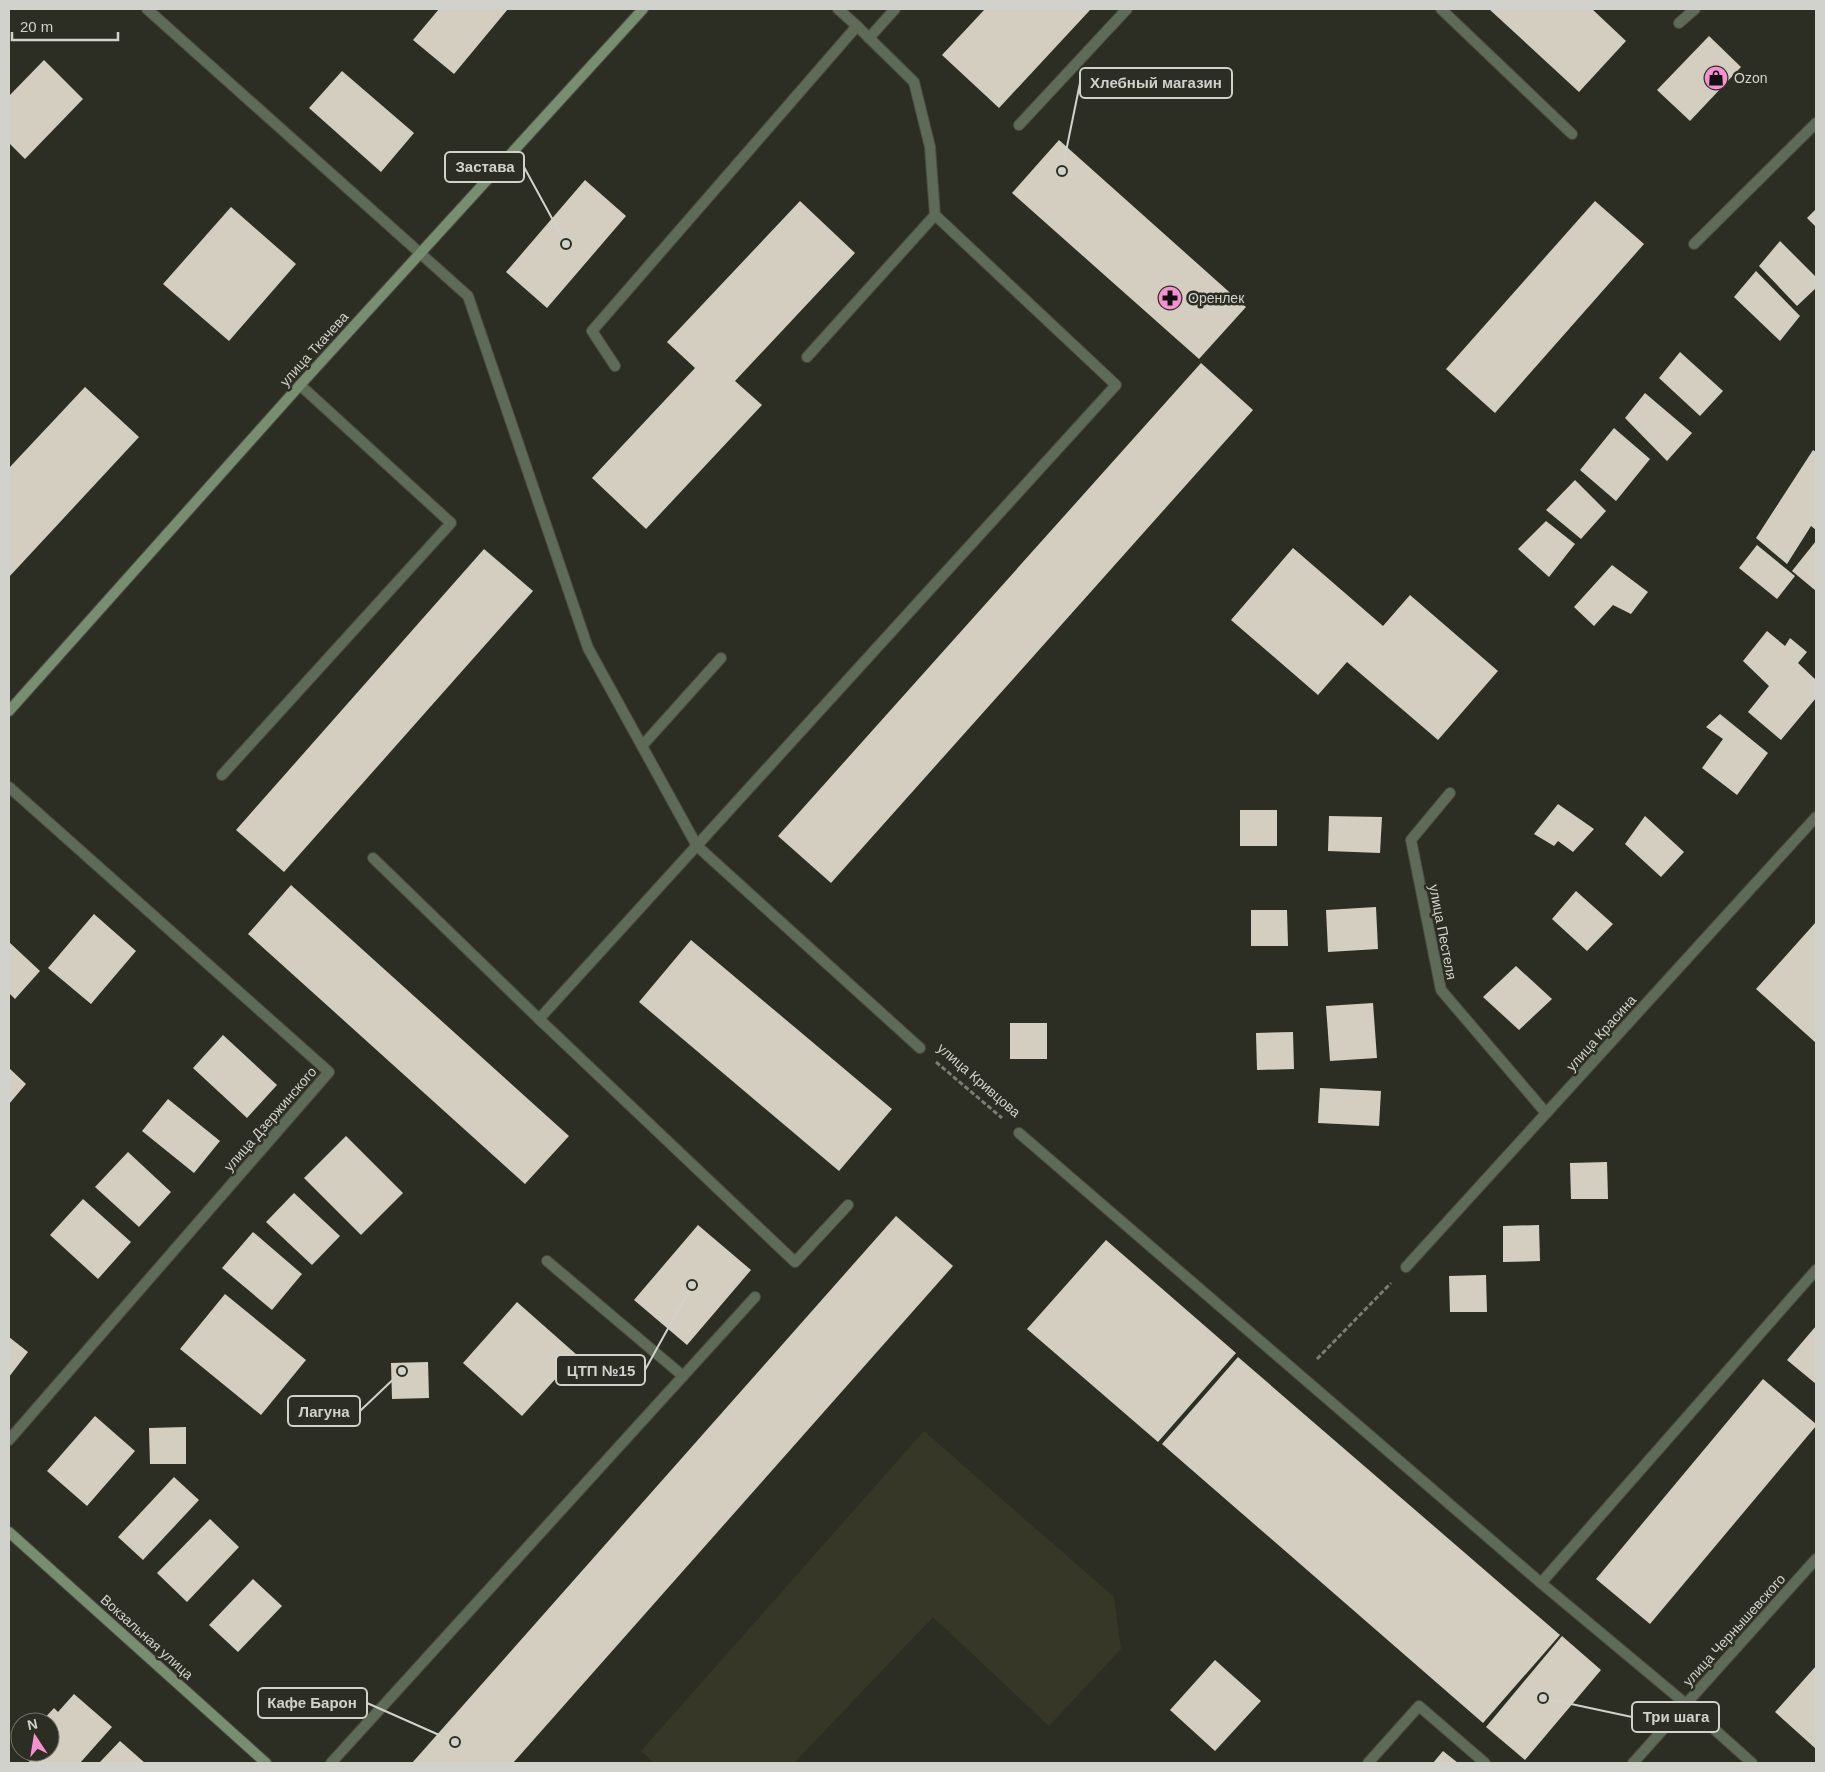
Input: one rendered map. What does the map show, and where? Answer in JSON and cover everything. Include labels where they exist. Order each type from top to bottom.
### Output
[{"type":"street","points":[[147,9],[468,296],[588,648],[697,846],[920,1048]]},
{"type":"street","name":"улица Ткачева","points":[[9,711],[420,252],[643,9]]},
{"type":"street","points":[[539,1019],[1116,385],[935,215],[930,147],[914,82],[838,9]]},
{"type":"street","points":[[869,38],[895,9]]},
{"type":"street","points":[[1020,125],[1127,9]]},
{"type":"street","points":[[1441,9],[1572,134]]},
{"type":"street","points":[[1679,22],[1695,9]]},
{"type":"street","points":[[615,366],[592,331],[857,26]]},
{"type":"street","points":[[1694,244],[1816,123]]},
{"type":"street","points":[[807,357],[935,215]]},
{"type":"street","points":[[222,775],[451,523],[300,385]]},
{"type":"street","points":[[642,746],[721,658]]},
{"type":"street","name":"улица Дзержинского","points":[[9,787],[329,1072],[9,1440]]},
{"type":"street","name":"улица Пестеля","points":[[1450,793],[1411,840],[1441,990],[1546,1113]]},
{"type":"street","name":"улица Красина","points":[[1406,1267],[1816,817]]},
{"type":"street","points":[[373,858],[539,1019],[795,1262],[848,1205]]},
{"type":"street","points":[[1019,1133],[1541,1583],[1686,1704],[1752,1763]]},
{"type":"street","points":[[547,1261],[683,1376]]},
{"type":"street","points":[[1541,1583],[1816,1270]]},
{"type":"street","points":[[331,1763],[755,1297]]},
{"type":"street","name":"Вокзальная улица","points":[[9,1532],[266,1763]]},
{"type":"street","name":"улица Чернышевского","points":[[1633,1763],[1816,1559]]},
{"type":"street","points":[[1368,1763],[1419,1706],[1485,1763]]},
{"type":"path","name":"улица Кривцова","points":[[920,1048],[1019,1133]]},
{"type":"path","points":[[1301,1376],[1406,1267]]},
{"type":"shaded area","points":[[924,1431],[1114,1597],[1121,1649],[1049,1726],[933,1617],[794,1763],[654,1763],[641,1751]]},
{"type":"building","points":[[439,9],[508,9],[454,74],[413,40]]},
{"type":"building","points":[[985,9],[1091,9],[999,108],[942,55]]},
{"type":"building","points":[[1489,9],[1592,9],[1626,41],[1579,92]]},
{"type":"building","points":[[1709,36],[1741,67],[1690,121],[1657,90]]},
{"type":"building","points":[[44,60],[83,99],[25,159],[9,143],[9,96]]},
{"type":"building","points":[[342,71],[414,133],[381,172],[309,108]]},
{"type":"building","points":[[1059,140],[1246,307],[1199,359],[1012,193]]},
{"type":"building","points":[[585,180],[626,216],[547,308],[506,272]]},
{"type":"building","points":[[800,201],[855,253],[735,381],[762,405],[646,529],[592,478],[695,368],[667,342]]},
{"type":"building","points":[[1595,201],[1644,244],[1495,413],[1446,369]]},
{"type":"building","points":[[231,207],[296,264],[229,341],[163,284]]},
{"type":"building","points":[[1816,209],[1816,227],[1807,218]]},
{"type":"building","points":[[1780,241],[1816,277],[1816,288],[1797,306],[1759,266]]},
{"type":"building","points":[[1756,271],[1800,316],[1780,341],[1734,297]]},
{"type":"building","points":[[1680,352],[1723,391],[1700,416],[1659,378]]},
{"type":"building","points":[[1201,363],[1253,410],[831,883],[778,836]]},
{"type":"building","points":[[85,387],[139,437],[9,577],[9,468]]},
{"type":"building","points":[[1645,393],[1692,433],[1667,461],[1625,418]]},
{"type":"building","points":[[1614,428],[1650,459],[1616,501],[1580,470]]},
{"type":"building","points":[[1813,450],[1816,452],[1816,530],[1811,526],[1787,564],[1756,538]]},
{"type":"building","points":[[1575,480],[1606,511],[1581,539],[1546,510]]},
{"type":"building","points":[[1546,521],[1575,544],[1549,577],[1518,549]]},
{"type":"building","points":[[1816,541],[1816,591],[1792,571]]},
{"type":"building","points":[[1757,545],[1795,576],[1777,599],[1739,568]]},
{"type":"building","points":[[1293,548],[1383,626],[1410,595],[1498,671],[1438,740],[1347,662],[1318,695],[1231,620]]},
{"type":"building","points":[[484,549],[533,591],[284,872],[236,830]]},
{"type":"building","points":[[1612,565],[1648,592],[1631,614],[1613,605],[1594,626],[1574,607]]},
{"type":"building","points":[[1767,631],[1785,646],[1790,638],[1807,652],[1798,663],[1816,680],[1816,698],[1781,740],[1748,712],[1769,686],[1743,661]]},
{"type":"building","points":[[1720,714],[1768,753],[1737,795],[1702,768],[1723,739],[1706,727]]},
{"type":"building","points":[[1558,804],[1594,829],[1573,852],[1558,841],[1554,846],[1534,834]]},
{"type":"building","points":[[1240,810],[1277,810],[1277,846],[1240,846]]},
{"type":"building","points":[[1329,816],[1382,817],[1380,853],[1328,851]]},
{"type":"building","points":[[1645,816],[1684,852],[1661,877],[1625,844]]},
{"type":"building","points":[[291,885],[569,1136],[525,1184],[248,934]]},
{"type":"building","points":[[1576,891],[1613,924],[1587,951],[1552,919]]},
{"type":"building","points":[[1376,907],[1378,949],[1328,952],[1326,910]]},
{"type":"building","points":[[1251,910],[1287,910],[1288,946],[1251,946]]},
{"type":"building","points":[[94,914],[136,951],[91,1004],[48,968]]},
{"type":"building","points":[[1816,922],[1816,1043],[1756,989]]},
{"type":"building","points":[[691,940],[892,1109],[839,1171],[639,1002]]},
{"type":"building","points":[[9,942],[40,971],[15,999],[9,993]]},
{"type":"building","points":[[1516,966],[1552,999],[1519,1030],[1483,997]]},
{"type":"building","points":[[1373,1003],[1377,1058],[1330,1061],[1326,1006]]},
{"type":"building","points":[[1010,1023],[1047,1023],[1047,1059],[1010,1059]]},
{"type":"building","points":[[1293,1032],[1294,1069],[1257,1070],[1256,1033]]},
{"type":"building","points":[[223,1035],[277,1085],[247,1118],[193,1068]]},
{"type":"building","points":[[9,1068],[26,1084],[9,1104]]},
{"type":"building","points":[[1320,1088],[1381,1091],[1379,1126],[1318,1123]]},
{"type":"building","points":[[168,1099],[220,1141],[194,1173],[142,1131]]},
{"type":"building","points":[[346,1136],[403,1193],[361,1235],[304,1178]]},
{"type":"building","points":[[128,1152],[171,1192],[139,1227],[95,1187]]},
{"type":"building","points":[[1607,1162],[1608,1199],[1571,1199],[1570,1163]]},
{"type":"building","points":[[294,1193],[340,1236],[312,1265],[266,1222]]},
{"type":"building","points":[[83,1199],[131,1242],[98,1279],[50,1235]]},
{"type":"building","points":[[896,1216],[953,1266],[513,1763],[412,1763]]},
{"type":"building","points":[[698,1225],[751,1270],[687,1345],[634,1300]]},
{"type":"building","points":[[1539,1225],[1540,1261],[1503,1262],[1503,1226]]},
{"type":"building","points":[[253,1232],[302,1274],[272,1310],[222,1268]]},
{"type":"building","points":[[1106,1240],[1236,1353],[1158,1442],[1027,1329]]},
{"type":"building","points":[[1486,1275],[1487,1312],[1450,1312],[1449,1276]]},
{"type":"building","points":[[225,1294],[306,1360],[261,1415],[180,1349]]},
{"type":"building","points":[[517,1302],[577,1355],[522,1416],[463,1363]]},
{"type":"building","points":[[1816,1326],[1816,1384],[1787,1360]]},
{"type":"building","points":[[9,1337],[28,1352],[9,1377]]},
{"type":"building","points":[[1238,1357],[1560,1635],[1483,1723],[1162,1444]]},
{"type":"building","points":[[428,1362],[429,1398],[392,1399],[391,1363]]},
{"type":"building","points":[[1763,1379],[1816,1426],[1650,1624],[1596,1579]]},
{"type":"building","points":[[95,1416],[135,1451],[87,1506],[47,1471]]},
{"type":"building","points":[[186,1427],[186,1464],[150,1464],[149,1428]]},
{"type":"building","points":[[174,1477],[199,1500],[143,1560],[118,1537]]},
{"type":"building","points":[[210,1519],[239,1547],[187,1602],[157,1573]]},
{"type":"building","points":[[253,1579],[282,1606],[238,1652],[209,1625]]},
{"type":"building","points":[[1562,1636],[1601,1670],[1525,1760],[1486,1727]]},
{"type":"building","points":[[1215,1660],[1261,1701],[1215,1751],[1170,1710]]},
{"type":"building","points":[[1816,1666],[1816,1749],[1775,1712]]},
{"type":"building","points":[[74,1694],[112,1727],[80,1763],[31,1763],[60,1762],[60,1712],[58,1712]]},
{"type":"building","points":[[120,1741],[145,1763],[99,1763]]},
{"type":"building","points":[[1443,1751],[1458,1763],[1433,1763]]},
{"type":"place","name":"Ozon","points":[[1716,78]]},
{"type":"place","name":"Хлебный магазин","points":[[1062,171]]},
{"type":"place","name":"Застава","points":[[566,244]]},
{"type":"place","name":"Оренлек","points":[[1170,298]]},
{"type":"place","name":"ЦТП №15","points":[[692,1285]]},
{"type":"place","name":"Лагуна","points":[[402,1371]]},
{"type":"place","name":"Три шага","points":[[1543,1698]]},
{"type":"place","name":"Кафе Барон","points":[[455,1742]]}]
